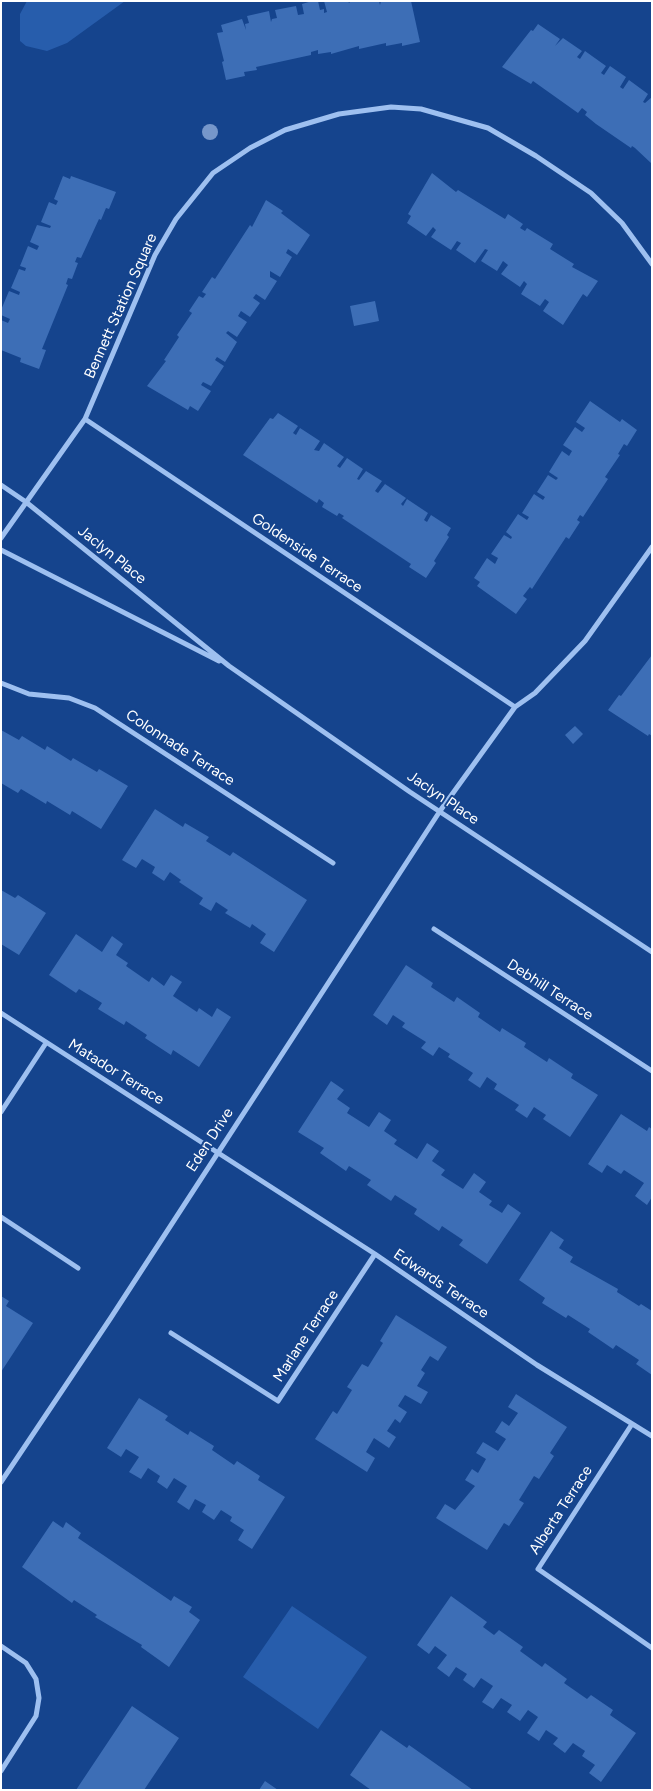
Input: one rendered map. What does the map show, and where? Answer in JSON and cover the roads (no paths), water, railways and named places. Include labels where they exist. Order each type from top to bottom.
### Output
[{"type":"street","name":"Bennett Station Square","points":[[1,538],[85,419],[155,255],[189,201],[213,173],[250,148],[285,130],[339,114],[401,108],[429,110],[488,128],[536,156],[591,193],[622,223],[652,264]]},
{"type":"street","name":"Goldenside Terrace","points":[[85,419],[515,707]]},
{"type":"street","name":"Jaclyn Place","points":[[1,485],[26,502],[229,666],[440,811],[652,952]]},
{"type":"street","points":[[440,811],[515,707],[535,693],[574,653],[652,547]]},
{"type":"street","name":"Jaclyn Place","points":[[1,550],[229,666]]},
{"type":"street","name":"Colonnade Terrace","points":[[1,683],[29,694],[69,698],[95,708],[333,863]]},
{"type":"street","name":"Eden Drive","points":[[1,1482],[110,1319],[440,811]]},
{"type":"street","name":"Debhill Terrace","points":[[434,929],[652,1071]]},
{"type":"street","name":"Matador Terrace","points":[[1,1013],[218,1152]]},
{"type":"street","points":[[1,1112],[46,1043]]},
{"type":"street","name":"Edwards Terrace","points":[[218,1152],[374,1254],[537,1365],[652,1436]]},
{"type":"street","points":[[1,1217],[78,1268]]},
{"type":"street","name":"Marlane Terrace","points":[[171,1333],[278,1402],[374,1254]]},
{"type":"street","name":"Alberta Terrace","points":[[632,1424],[538,1569],[652,1648]]},
{"type":"street","points":[[1,1646],[26,1663],[36,1679],[40,1698],[36,1716],[1,1771]]}]
